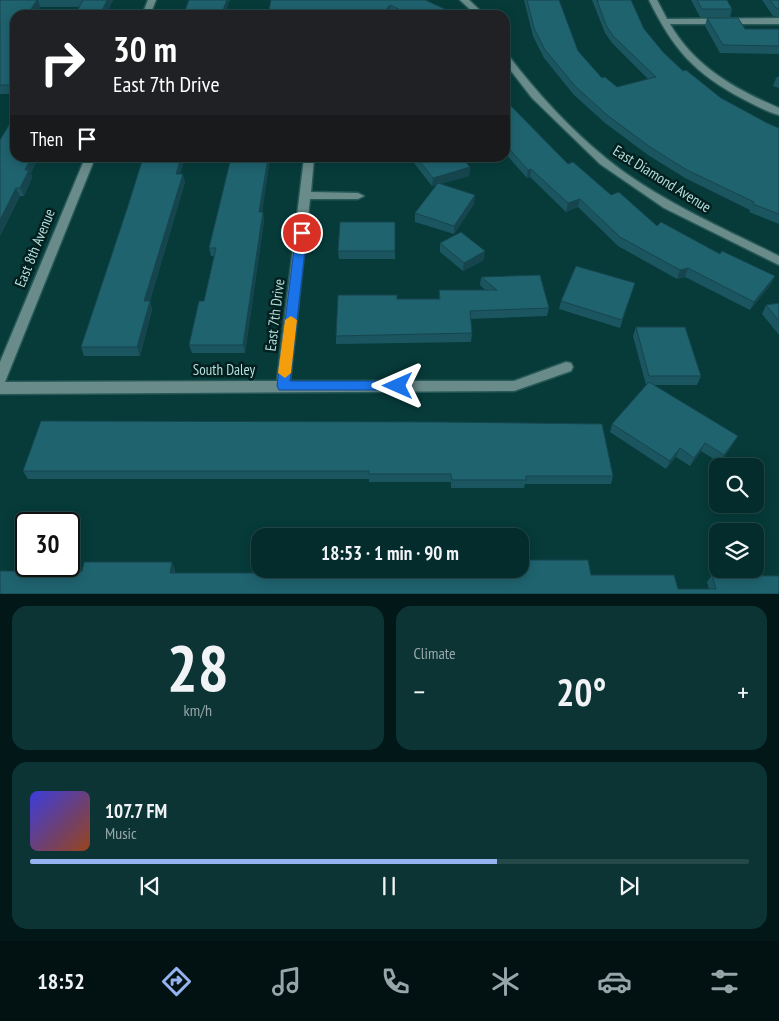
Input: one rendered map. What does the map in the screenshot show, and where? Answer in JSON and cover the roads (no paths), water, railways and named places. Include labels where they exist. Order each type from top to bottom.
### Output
[{"type":"street","points":[[464,0],[475,10]]},
{"type":"street","points":[[653,0],[664,22],[685,54],[719,82],[779,112]]},
{"type":"street","points":[[664,22],[779,22]]},
{"type":"street","name":"East Diamond Avenue","points":[[510,64],[535,96],[604,162],[668,205],[779,261]]},
{"type":"street","name":"East 8th Avenue","points":[[0,379],[88,162]]},
{"type":"street","name":"East 7th Drive","points":[[283,386],[309,162]]},
{"type":"street","points":[[306,195],[358,196]]},
{"type":"street","name":"South Daley","points":[[0,388],[514,386],[566,367]]}]
